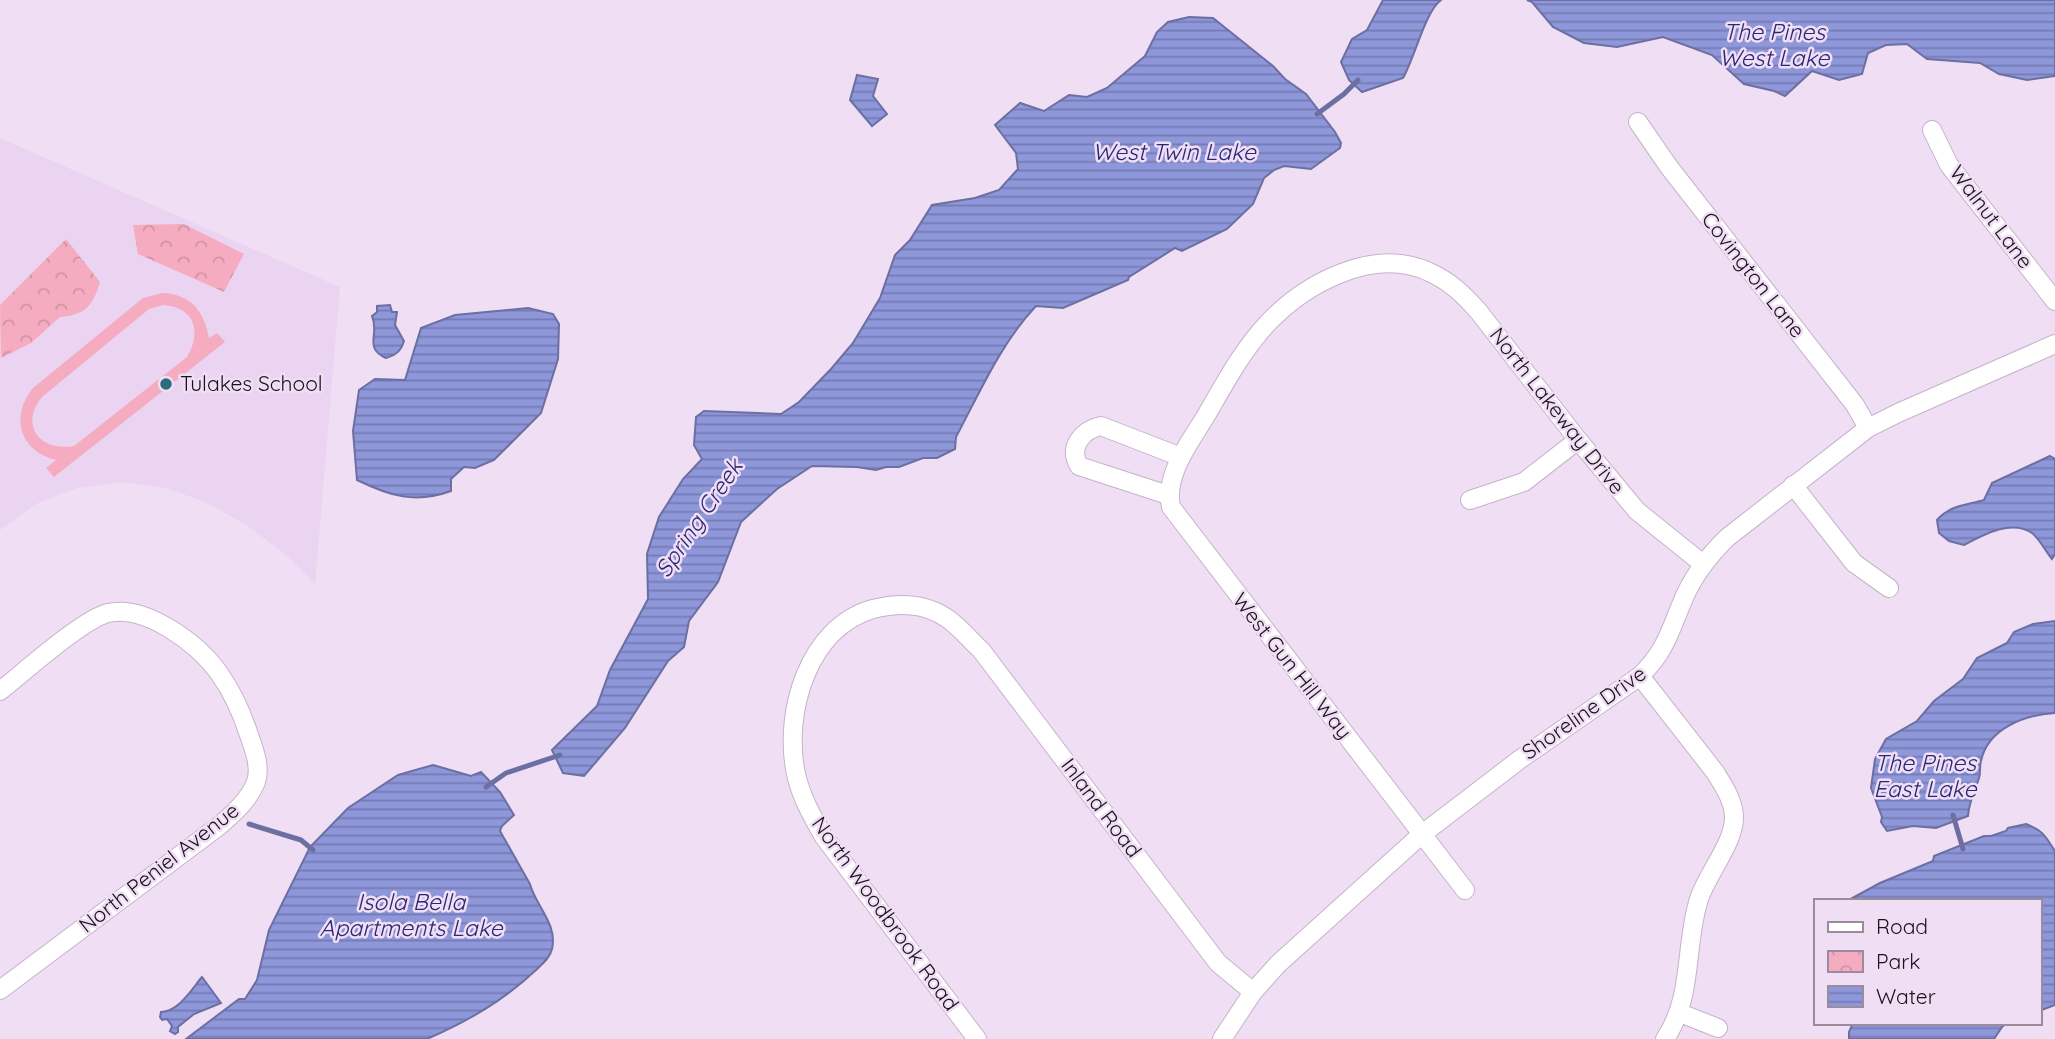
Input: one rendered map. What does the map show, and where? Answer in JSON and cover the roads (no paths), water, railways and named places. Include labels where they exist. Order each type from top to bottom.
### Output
[{"type":"street","name":"Covington Lane","points":[[1638,122],[1669,167],[1855,405],[1868,428]]},
{"type":"street","name":"Walnut Lane","points":[[1932,130],[1949,165],[2055,301]]},
{"type":"street","name":"North Lakeway Drive","points":[[1181,457],[1246,349],[1293,299],[1327,280],[1357,268],[1383,264],[1408,265],[1428,271],[1464,295],[1637,511],[1703,564]]},
{"type":"street","name":"Shoreline Drive","points":[[1222,1039],[1253,992],[1308,936],[1422,835],[1508,767],[1640,676],[1662,652],[1681,604],[1703,564],[1728,537],[1868,428],[1898,412],[2055,344]]},
{"type":"street","points":[[1101,426],[1181,457],[1168,495],[1079,466],[1075,459],[1077,444],[1085,432],[1101,426]]},
{"type":"street","points":[[1470,500],[1524,482],[1578,440]]},
{"type":"street","points":[[1793,485],[1854,563],[1889,588]]},
{"type":"street","name":"West Gun Hill Way","points":[[1168,495],[1179,521],[1465,890]]},
{"type":"street","name":"North Woodbrook Road","points":[[952,621],[937,612],[902,605],[865,612],[839,627],[817,652],[807,674],[793,727],[793,750],[796,774],[803,796],[824,838],[976,1039]]},
{"type":"street","name":"North Peniel Avenue","points":[[0,691],[83,626],[106,614],[133,612],[157,621],[195,648],[219,672],[240,707],[256,754],[256,781],[239,808],[219,826],[0,990]]},
{"type":"street","name":"Inland Road","points":[[952,621],[981,650],[1218,963],[1253,992]]},
{"type":"street","points":[[1640,676],[1715,772],[1731,803],[1734,817],[1731,831],[1699,899],[1694,918],[1685,993],[1680,1013],[1665,1039]]},
{"type":"street","points":[[1680,1013],[1718,1028]]},
{"type":"water","points":[[1383,0],[1441,0],[1425,24],[1403,78],[1362,92],[1349,80],[1341,62],[1352,39],[1367,30]]},
{"type":"water","name":"The Pines West Lake","points":[[1527,0],[2055,0],[2055,76],[2027,80],[1999,74],[1980,63],[1927,59],[1907,44],[1886,45],[1868,53],[1862,74],[1839,80],[1812,71],[1785,96],[1744,84],[1712,55],[1663,37],[1617,47],[1584,43],[1553,27],[1532,2]]},
{"type":"water","name":"West Twin Lake","points":[[1189,17],[1213,18],[1306,94],[1335,132],[1341,143],[1340,148],[1311,169],[1284,166],[1274,170],[1264,178],[1253,204],[1227,229],[1182,251],[1175,248],[1128,280],[1063,308],[1036,306],[1023,320],[992,368],[956,437],[955,449],[937,458],[923,458],[899,467],[876,470],[812,466],[777,489],[741,522],[718,582],[689,621],[684,647],[668,661],[625,728],[584,776],[563,773],[552,750],[597,706],[610,670],[648,599],[647,554],[659,517],[683,479],[702,459],[694,445],[696,417],[704,411],[781,414],[799,402],[853,343],[880,298],[895,255],[910,240],[932,205],[975,198],[999,190],[1018,169],[1016,153],[995,125],[1020,103],[1044,111],[1069,95],[1087,97],[1107,88],[1145,56],[1157,32],[1168,22]]},
{"type":"water","points":[[857,75],[878,79],[873,96],[887,114],[872,126],[850,100]]},
{"type":"water","points":[[390,305],[392,312],[397,312],[395,325],[404,341],[398,352],[386,358],[375,350],[372,316],[377,312],[377,306]]},
{"type":"water","points":[[528,308],[553,314],[559,324],[558,359],[541,413],[494,460],[475,468],[464,467],[451,479],[451,491],[426,497],[403,496],[357,480],[353,431],[359,390],[375,379],[405,380],[421,328],[455,315]]},
{"type":"water","points":[[2050,456],[2055,459],[2055,554],[2052,559],[2035,535],[2024,529],[1997,530],[1964,545],[1949,541],[1939,533],[1937,520],[1947,511],[1984,500],[1992,483]]},
{"type":"water","name":"The Pines East Lake","points":[[2055,621],[2055,713],[2020,720],[2009,725],[1991,740],[1981,761],[1980,776],[1968,816],[1936,828],[1913,826],[1887,831],[1881,822],[1882,817],[1871,788],[1875,759],[1886,739],[1917,721],[1934,701],[1963,679],[1977,658],[2007,643],[2014,632],[2033,624]]},
{"type":"water","name":"Isola Bella Apartments Lake","points":[[433,765],[471,776],[481,772],[500,792],[514,815],[500,831],[530,884],[552,931],[551,952],[546,961],[498,1001],[427,1039],[186,1039],[239,999],[245,999],[257,980],[269,930],[310,847],[348,808],[398,775]]},
{"type":"water","points":[[2026,824],[2037,829],[2044,834],[2055,851],[2055,1005],[2041,1010],[2041,899],[1851,899],[1880,883],[1933,861],[1934,856],[2008,828]]},
{"type":"water","points":[[202,977],[221,1003],[194,1014],[178,1027],[175,1034],[170,1031],[172,1026],[167,1019],[162,1020],[160,1017],[161,1012],[179,1004]]},
{"type":"water","points":[[1852,1025],[2004,1025],[1994,1039],[1849,1039]]},
{"type":"waterway","name":"Spring Creek","points":[[1317,114],[1358,80]]},
{"type":"waterway","name":"Spring Creek","points":[[486,787],[506,773],[560,755]]},
{"type":"waterway","points":[[1953,815],[1963,849]]},
{"type":"waterway","points":[[249,824],[301,840],[313,850]]},
{"type":"place","name":"Tulakes School","points":[[166,384]]}]
